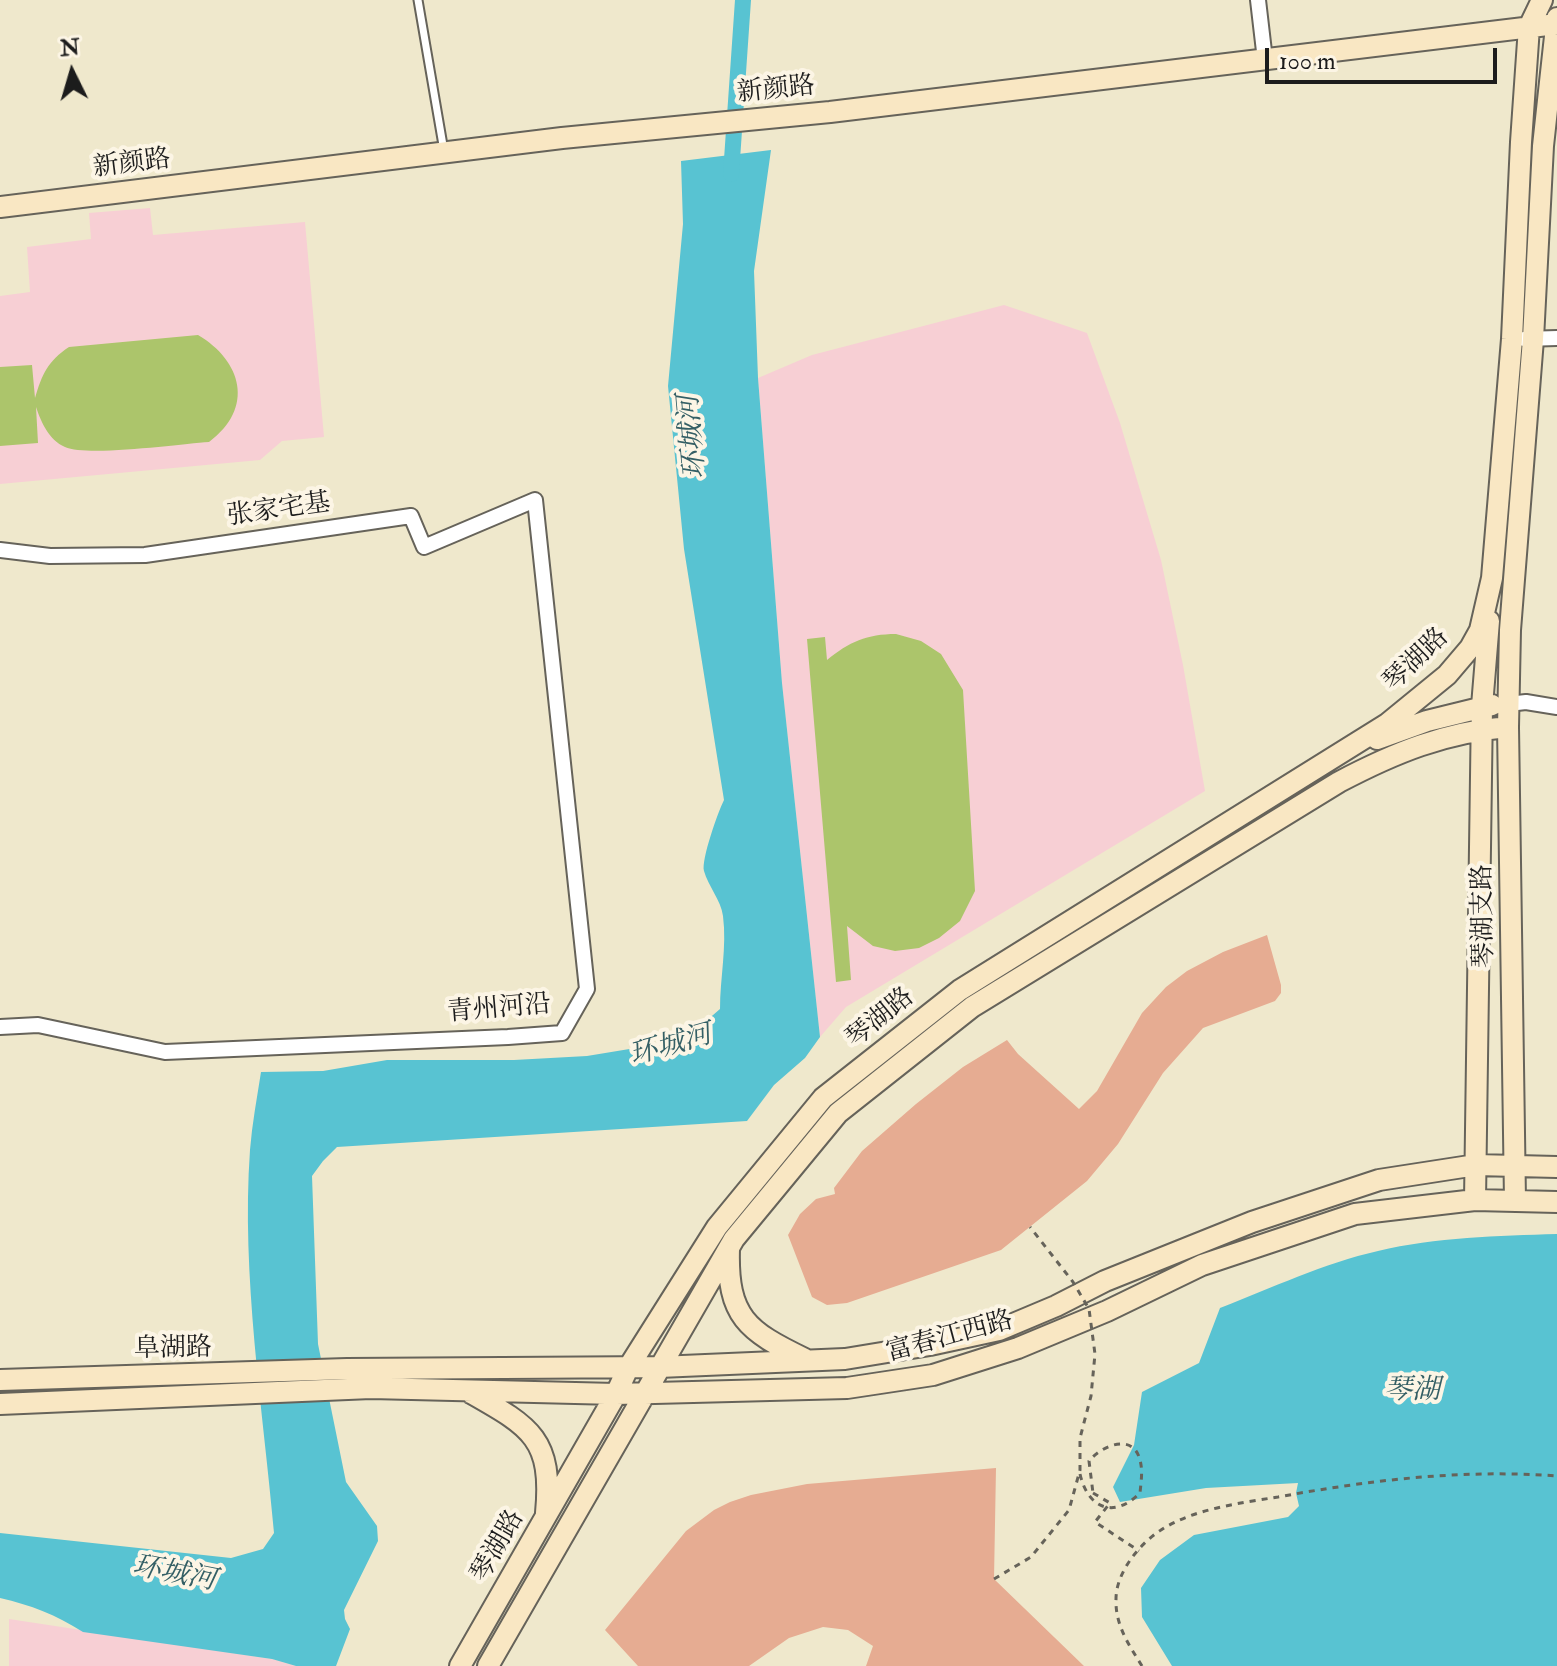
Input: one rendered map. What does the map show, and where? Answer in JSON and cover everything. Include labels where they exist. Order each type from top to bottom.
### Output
[{"type":"main road","name":"琴湖路","points":[[1484,672],[1512,339],[1529,27],[1542,0]]},
{"type":"main road","name":"新颜路","points":[[0,207],[562,138],[830,112],[1556,22]]},
{"type":"main road","points":[[1533,339],[1543,146],[1556,22]]},
{"type":"main road","name":"琴湖支路","points":[[1515,1200],[1508,704],[1510,630],[1533,339]]},
{"type":"main road","name":"琴湖路","points":[[460,1666],[628,1368],[717,1227],[823,1098],[960,990],[1387,724],[1447,675],[1470,648],[1480,630],[1492,578]]},
{"type":"main road","name":"琴湖支路","points":[[1475,1200],[1484,672]]},
{"type":"main road","points":[[1312,771],[1375,740],[1482,706],[1508,704]]},
{"type":"main road","name":"琴湖路","points":[[488,1666],[729,1248],[838,1113],[972,1007],[1339,782],[1394,753],[1482,729],[1508,727]]},
{"type":"main road","name":"富春江西路","points":[[347,1369],[628,1368],[809,1361],[873,1355],[999,1330],[1105,1281],[1252,1222],[1379,1180],[1476,1165],[1557,1167]]},
{"type":"main road","name":"富春江西路","points":[[244,1383],[332,1390],[371,1388],[616,1394],[847,1388],[933,1375],[1018,1348],[1107,1311],[1202,1265],[1355,1214],[1475,1200],[1557,1202]]},
{"type":"main road","points":[[729,1248],[728,1275],[743,1320],[767,1341],[809,1361]]},
{"type":"main road","name":"阜湖路","points":[[0,1404],[244,1383],[347,1369]]},
{"type":"main road","name":"阜湖路","points":[[0,1380],[244,1383]]},
{"type":"main road","points":[[468,1391],[504,1411],[527,1430],[541,1448],[548,1472],[545,1518]]},
{"type":"street","points":[[1258,0],[1265,60]]},
{"type":"street","points":[[1512,339],[1557,338]]},
{"type":"street","name":"张家宅基","points":[[0,550],[50,556],[145,555],[411,516],[424,547],[535,500]]},
{"type":"street","name":"青州河沿","points":[[0,1027],[38,1025],[165,1052],[562,1033],[587,989],[535,500]]},
{"type":"street","points":[[1508,704],[1526,702],[1557,707]]},
{"type":"lane","points":[[418,0],[445,153]]},
{"type":"path","points":[[1030,1227],[1073,1282],[1089,1309],[1095,1354],[1091,1396],[1080,1438],[1080,1470],[1084,1491],[1094,1502],[1108,1508],[1127,1506],[1140,1493],[1140,1457],[1132,1446],[1122,1443],[1107,1445],[1089,1461],[1093,1493],[1110,1503],[1095,1522],[1139,1551]]},
{"type":"path","points":[[994,1579],[1031,1557],[1052,1534],[1069,1510],[1080,1470]]},
{"type":"path","points":[[1142,1666],[1117,1620],[1115,1596],[1128,1562],[1161,1530],[1213,1508],[1383,1479],[1464,1473],[1557,1476]]},
{"type":"shaded area","points":[[150,208],[153,235],[305,222],[324,437],[282,441],[260,460],[0,484],[0,296],[30,292],[27,247],[91,239],[89,213]]},
{"type":"shaded area","points":[[1004,305],[1087,333],[1120,423],[1161,560],[1205,791],[846,1007],[820,1037],[782,683],[758,378],[812,355]]},
{"type":"shaded area","points":[[9,1619],[272,1659],[296,1666],[9,1666]]},
{"type":"green space","points":[[198,335],[225,358],[237,386],[233,415],[224,429],[209,442],[77,450],[54,440],[36,407],[38,443],[0,446],[0,367],[32,365],[35,398],[47,369],[69,347]]},
{"type":"green space","points":[[896,634],[921,641],[941,654],[963,690],[975,891],[960,921],[939,938],[919,948],[895,951],[873,946],[847,926],[851,980],[836,982],[807,639],[825,637],[827,660],[859,640]]},
{"type":"water","points":[[771,150],[754,271],[758,378],[782,683],[820,1037],[805,1058],[774,1085],[747,1121],[337,1147],[323,1161],[312,1176],[318,1344],[346,1482],[377,1526],[378,1541],[344,1610],[350,1629],[336,1666],[296,1666],[272,1659],[83,1632],[43,1611],[0,1598],[0,1533],[231,1558],[263,1549],[274,1533],[254,1342],[248,1245],[250,1150],[261,1072],[323,1071],[387,1060],[514,1060],[587,1056],[684,1040],[720,1009],[723,916],[704,865],[724,800],[684,549],[668,386],[683,224],[681,161]]},
{"type":"water","name":"琴湖","points":[[1557,1234],[1557,1666],[1172,1666],[1142,1617],[1141,1588],[1160,1560],[1194,1535],[1288,1517],[1299,1506],[1296,1493],[1298,1483],[1206,1488],[1120,1502],[1113,1487],[1134,1445],[1142,1392],[1199,1363],[1220,1308],[1298,1276],[1400,1246],[1467,1238]]},
{"type":"building","points":[[1267,935],[1281,985],[1281,993],[1275,1001],[1203,1028],[1163,1073],[1118,1144],[1087,1181],[1001,1250],[847,1303],[827,1305],[812,1297],[788,1235],[800,1214],[816,1199],[835,1194],[834,1188],[862,1151],[916,1104],[963,1067],[1007,1040],[1018,1054],[1079,1109],[1097,1091],[1142,1013],[1166,987],[1187,971],[1223,952]]},
{"type":"building","points":[[996,1468],[994,1579],[1084,1666],[866,1666],[873,1646],[848,1630],[823,1627],[789,1638],[749,1666],[638,1666],[605,1630],[686,1531],[730,1502],[807,1484]]},
{"type":"waterway","name":"环城河","points":[[731,174],[743,0]]}]
